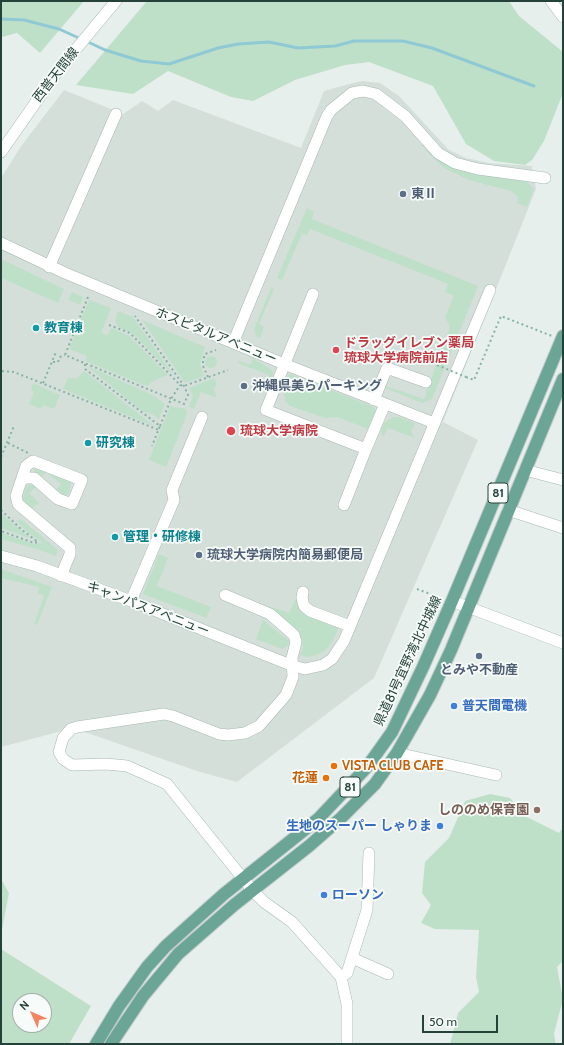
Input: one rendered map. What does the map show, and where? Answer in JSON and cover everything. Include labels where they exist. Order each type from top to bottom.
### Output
[{"type":"main road","name":"県道81号宜野湾北中城線","points":[[96,1044],[119,1006],[148,967],[166,946],[243,879],[318,819],[367,767],[392,732],[420,674],[452,601],[557,336]]},
{"type":"main road","name":"81","points":[[111,1044],[128,1016],[160,974],[196,937],[341,818],[375,784],[397,753],[430,695],[468,608],[563,379]]},
{"type":"street","name":"西普天間線","points":[[1,152],[57,72],[116,1]]},
{"type":"street","points":[[551,1],[563,17]]},
{"type":"street","points":[[233,343],[327,116],[334,107],[352,93],[362,91],[376,94],[405,116],[438,152],[455,163],[478,169],[545,178]]},
{"type":"street","points":[[49,267],[116,114]]},
{"type":"street","name":"ホスピタルアベニュー","points":[[1,243],[49,267],[284,364],[434,423]]},
{"type":"street","name":"キャンパスアベニュー","points":[[1,556],[37,566],[131,601],[293,666],[305,669],[315,668],[332,659],[339,651],[350,626],[490,290]]},
{"type":"street","points":[[313,294],[266,410],[366,449]]},
{"type":"street","points":[[374,400],[387,368],[426,382]]},
{"type":"street","points":[[344,505],[385,404]]},
{"type":"street","points":[[131,601],[174,500],[172,490],[202,416]]},
{"type":"street","points":[[22,481],[24,478],[34,478],[58,499],[72,504],[82,480],[33,461],[26,466],[16,496],[18,504],[70,548],[70,554],[61,576]]},
{"type":"street","points":[[525,470],[563,480]]},
{"type":"street","points":[[508,510],[563,528]]},
{"type":"street","points":[[303,592],[302,598],[304,606],[310,611],[350,626]]},
{"type":"street","points":[[225,595],[270,614],[294,635],[296,642],[292,658],[293,677],[286,695],[259,726],[245,733],[228,736],[164,714],[77,727],[66,734],[60,745],[60,752],[63,759],[72,765],[106,764],[127,766],[167,784],[253,891],[264,902],[292,922],[340,977],[346,1004],[347,1044]]},
{"type":"street","points":[[452,601],[563,643]]},
{"type":"street","points":[[397,753],[496,775]]},
{"type":"street","points":[[340,977],[347,973],[367,910],[369,853]]},
{"type":"street","points":[[352,958],[388,974]]},
{"type":"path","points":[[53,362],[58,362],[60,357],[65,355],[88,297]]},
{"type":"path","points":[[65,355],[184,404],[188,395],[184,386],[135,316]]},
{"type":"path","points":[[437,365],[474,380],[501,316],[557,336]]},
{"type":"path","points":[[109,325],[130,333],[180,385],[184,386],[228,370]]},
{"type":"path","points":[[208,377],[203,366],[203,360],[205,354],[216,350]]},
{"type":"path","points":[[43,384],[56,352]]},
{"type":"path","points":[[85,364],[85,369],[160,426]]},
{"type":"path","points":[[2,371],[14,372],[158,430]]},
{"type":"path","points":[[152,446],[171,399],[180,385]]},
{"type":"path","points":[[1,457],[14,426]]},
{"type":"path","points":[[8,443],[28,452]]},
{"type":"path","points":[[1,510],[22,530],[38,542],[34,543],[1,531]]},
{"type":"path","points":[[417,589],[452,601]]},
{"type":"shaded area","name":"琉球大学病院","points":[[361,81],[380,83],[399,96],[449,150],[466,158],[489,163],[532,166],[536,189],[443,422],[478,440],[374,678],[237,782],[200,772],[73,728],[1,747],[1,178],[22,145],[64,90],[123,114],[142,101],[158,111],[173,100],[301,148],[324,91]]},
{"type":"green space","points":[[1,1],[84,1],[40,53],[17,33],[2,37],[1,39]]},
{"type":"green space","points":[[147,1],[509,1],[519,16],[563,52],[563,93],[544,141],[532,160],[525,165],[494,161],[466,144],[433,86],[369,62],[345,65],[295,80],[253,101],[231,97],[168,71],[133,94],[76,85]]},
{"type":"green space","points":[[416,135],[437,156],[525,180],[534,189],[527,207],[517,203],[518,197],[511,191],[469,180],[444,168],[428,153]]},
{"type":"green space","points":[[307,208],[314,212],[312,219],[478,286],[432,399],[422,403],[385,388],[386,386],[424,399],[450,327],[445,317],[454,296],[445,292],[448,284],[310,229],[307,235],[302,234],[282,280],[277,278]]},
{"type":"green space","points":[[1,259],[64,289],[58,303],[1,278]]},
{"type":"green space","points":[[271,288],[274,289],[259,324],[264,327],[260,338],[256,336],[254,329]]},
{"type":"green space","points":[[72,292],[83,297],[80,305],[68,300]]},
{"type":"green space","points":[[89,300],[111,308],[101,333],[108,335],[111,328],[128,335],[168,375],[155,380],[147,386],[85,361],[87,356],[69,349]]},
{"type":"green space","points":[[118,311],[133,317],[174,376],[133,334],[118,327],[115,320]]},
{"type":"green space","points":[[142,320],[205,347],[200,364],[204,376],[185,383]]},
{"type":"green space","points":[[213,356],[216,357],[216,367],[209,368],[206,367],[205,360],[206,357]]},
{"type":"green space","points":[[253,358],[273,371],[272,382],[269,385],[264,386],[269,375],[238,363],[239,361],[250,365]]},
{"type":"green space","points":[[87,366],[155,396],[165,404],[159,419],[152,414],[142,411]]},
{"type":"green space","points":[[84,371],[154,426],[63,389],[68,378],[77,378]]},
{"type":"green space","points":[[290,374],[372,406],[376,410],[376,414],[370,427],[368,429],[337,417],[325,418],[290,406],[286,402],[282,389],[285,380]]},
{"type":"green space","points":[[214,378],[217,384],[214,389],[217,398],[201,392],[194,409],[189,407],[193,396],[189,388]]},
{"type":"green space","points":[[33,383],[60,395],[54,409],[43,405],[41,409],[29,404],[34,392],[31,390]]},
{"type":"green space","points":[[170,406],[186,409],[187,414],[166,467],[149,460]]},
{"type":"green space","points":[[393,417],[400,417],[415,423],[411,432],[415,438],[388,428],[384,436],[382,435],[381,431],[384,423]]},
{"type":"green space","points":[[34,467],[72,481],[68,495],[62,494],[56,490],[61,484],[46,472],[41,478],[34,472]]},
{"type":"green space","points":[[30,484],[36,487],[29,493],[39,503],[32,508],[22,500],[27,486]]},
{"type":"green space","points":[[1,513],[29,537],[29,538],[1,528]]},
{"type":"green space","points":[[21,519],[58,550],[56,556],[1,539],[1,533],[34,544],[43,543],[26,531],[17,521]]},
{"type":"green space","points":[[159,554],[168,558],[157,586],[211,607],[206,618],[143,594]]},
{"type":"green space","points":[[1,569],[52,587],[37,625],[34,624],[44,596],[38,593],[39,587],[1,578]]},
{"type":"green space","points":[[296,598],[302,613],[339,627],[332,642],[326,650],[317,655],[308,657],[300,655],[303,648],[302,638],[296,629],[268,608],[269,606],[289,613]]},
{"type":"green space","points":[[263,620],[288,640],[289,645],[282,649],[256,639]]},
{"type":"green space","points":[[490,794],[510,798],[525,816],[559,833],[563,827],[563,961],[557,967],[563,999],[554,1034],[556,1044],[450,1044],[458,1013],[479,992],[476,977],[479,930],[435,929],[421,923],[431,905],[422,893],[425,862],[449,838],[465,801]]},
{"type":"green space","points":[[1,879],[9,893],[1,935]]},
{"type":"green space","points":[[1,949],[91,1006],[69,1044],[1,1044]]},
{"type":"waterway","points":[[1,19],[24,20],[59,29],[81,39]]},
{"type":"waterway","points":[[86,41],[105,50],[141,61],[169,64],[218,48],[238,44],[269,42],[298,48],[335,46],[354,41],[403,41],[432,48],[534,86]]},
{"type":"place","name":"東Ⅱ","points":[[403,194]]},
{"type":"place","name":"教育棟","points":[[36,328]]},
{"type":"place","name":"ドラッグイレブン薬局 琉球大学病院前店","points":[[336,350]]},
{"type":"place","name":"沖縄県美らパーキング","points":[[244,386]]},
{"type":"place","name":"琉球大学病院","points":[[231,431]]},
{"type":"place","name":"研究棟","points":[[88,443]]},
{"type":"place","name":"管理・研修棟","points":[[115,537]]},
{"type":"place","name":"琉球大学病院内簡易郵便局","points":[[199,555]]},
{"type":"place","name":"とみや不動産","points":[[479,656]]},
{"type":"place","name":"普天間電機","points":[[454,706]]},
{"type":"place","name":"VISTA CLUB CAFE","points":[[334,766]]},
{"type":"place","name":"花蓮","points":[[326,778]]},
{"type":"place","name":"しののめ保育園","points":[[537,810]]},
{"type":"place","name":"生地のスーパー しゃりま","points":[[440,826]]},
{"type":"place","name":"ローソン","points":[[324,895]]}]
